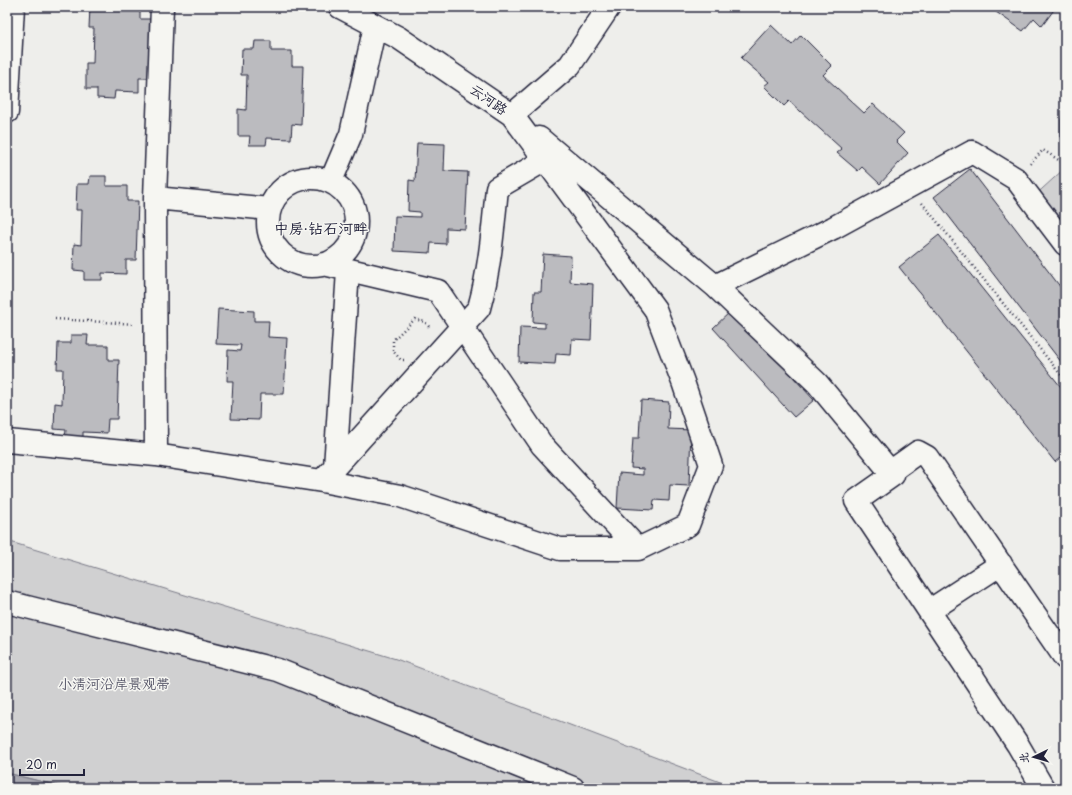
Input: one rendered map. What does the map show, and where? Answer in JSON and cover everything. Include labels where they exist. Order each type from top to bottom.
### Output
[{"type":"street","points":[[7,112],[13,7]]},
{"type":"street","points":[[156,455],[155,198],[162,7]]},
{"type":"street","name":"云河路","points":[[340,7],[399,38],[512,116],[570,65],[609,7]]},
{"type":"street","points":[[332,182],[351,134],[375,26]]},
{"type":"street","points":[[7,441],[156,455],[329,474],[560,548],[638,549],[688,525],[711,465],[683,382],[655,309],[512,116]]},
{"type":"street","points":[[512,116],[715,286],[817,384],[893,475],[856,501],[1018,745],[1043,788]]},
{"type":"street","points":[[715,286],[833,228],[972,152],[1016,179],[1065,244]]},
{"type":"street","points":[[329,474],[479,308],[487,280],[493,239],[497,188],[545,160]]},
{"type":"street","points":[[317,177],[332,182],[344,191],[352,203],[356,218],[355,233],[348,247],[337,258],[324,264],[310,266],[297,264],[276,248],[270,236],[268,222],[270,209],[276,195],[288,184],[302,178],[317,177]]},
{"type":"street","points":[[155,198],[270,209]]},
{"type":"street","points":[[324,264],[348,271],[438,291],[542,444],[638,549]]},
{"type":"street","points":[[329,474],[348,271]]},
{"type":"street","points":[[890,472],[918,452],[928,457],[1065,658]]},
{"type":"street","points":[[929,611],[1001,564]]},
{"type":"street","points":[[7,602],[278,670],[573,788]]},
{"type":"path","points":[[1016,179],[1043,150],[1065,164]]},
{"type":"path","points":[[908,186],[1065,380]]},
{"type":"path","points":[[406,359],[401,360],[393,351],[393,340],[415,319],[425,322],[430,327],[430,333]]},
{"type":"path","points":[[55,320],[155,326]]},
{"type":"green space","points":[[1065,168],[1065,244],[1031,199]]},
{"type":"green space","name":"小清河沿岸景观带","points":[[7,541],[396,659],[736,788],[67,788],[7,773]]},
{"type":"shaded area","points":[[7,773],[67,788],[7,788]]},
{"type":"building","points":[[90,7],[140,7],[140,19],[151,19],[149,78],[139,78],[139,92],[115,91],[114,99],[97,98],[97,89],[86,89],[86,63],[93,63],[94,28],[89,28]]},
{"type":"building","points":[[989,7],[1056,7],[1042,26],[1034,18],[1023,31]]},
{"type":"building","points":[[771,25],[792,45],[801,35],[832,66],[823,75],[864,113],[873,104],[904,133],[896,141],[908,153],[880,184],[862,167],[858,171],[837,153],[842,149],[789,101],[784,106],[764,86],[769,82],[741,58]]},
{"type":"building","points":[[255,41],[271,41],[271,51],[292,51],[292,66],[303,66],[301,125],[292,124],[291,139],[267,138],[266,145],[249,145],[250,136],[238,136],[238,109],[246,110],[247,75],[241,75],[242,49],[254,49]]},
{"type":"building","points":[[1065,105],[1065,143],[1061,137],[1061,120]]},
{"type":"building","points":[[417,143],[445,144],[444,171],[468,172],[465,229],[446,228],[446,244],[431,243],[430,253],[394,251],[395,216],[420,217],[420,212],[408,211],[409,180],[415,181]]},
{"type":"building","points":[[970,169],[1065,293],[1065,367],[934,197]]},
{"type":"building","points":[[90,176],[106,176],[106,186],[127,186],[127,201],[138,201],[136,260],[126,260],[126,274],[102,273],[102,280],[84,280],[84,271],[73,270],[74,244],[81,245],[82,210],[76,210],[77,184],[89,184]]},
{"type":"building","points":[[939,235],[1065,392],[1065,454],[1055,462],[899,267]]},
{"type":"building","points":[[543,254],[571,256],[570,282],[593,284],[591,340],[572,339],[571,355],[556,354],[555,364],[519,362],[520,327],[545,328],[545,323],[533,322],[534,292],[541,292]]},
{"type":"building","points":[[218,309],[254,311],[254,321],[269,321],[268,337],[287,338],[284,394],[260,394],[259,420],[231,419],[233,381],[227,381],[228,350],[240,351],[241,345],[216,344]]},
{"type":"building","points":[[732,310],[814,400],[794,417],[713,328]]},
{"type":"building","points":[[71,335],[88,335],[87,345],[108,345],[108,360],[119,360],[117,419],[108,419],[107,433],[83,432],[83,439],[65,439],[66,430],[54,429],[55,403],[62,404],[63,369],[57,369],[58,343],[71,343]]},
{"type":"building","points":[[641,400],[669,402],[668,429],[691,430],[689,486],[670,485],[669,501],[654,500],[653,510],[617,508],[619,473],[643,475],[643,469],[631,468],[633,438],[639,438]]},
{"type":"district","name":"中房·钻石河畔","points":[[321,227]]}]
